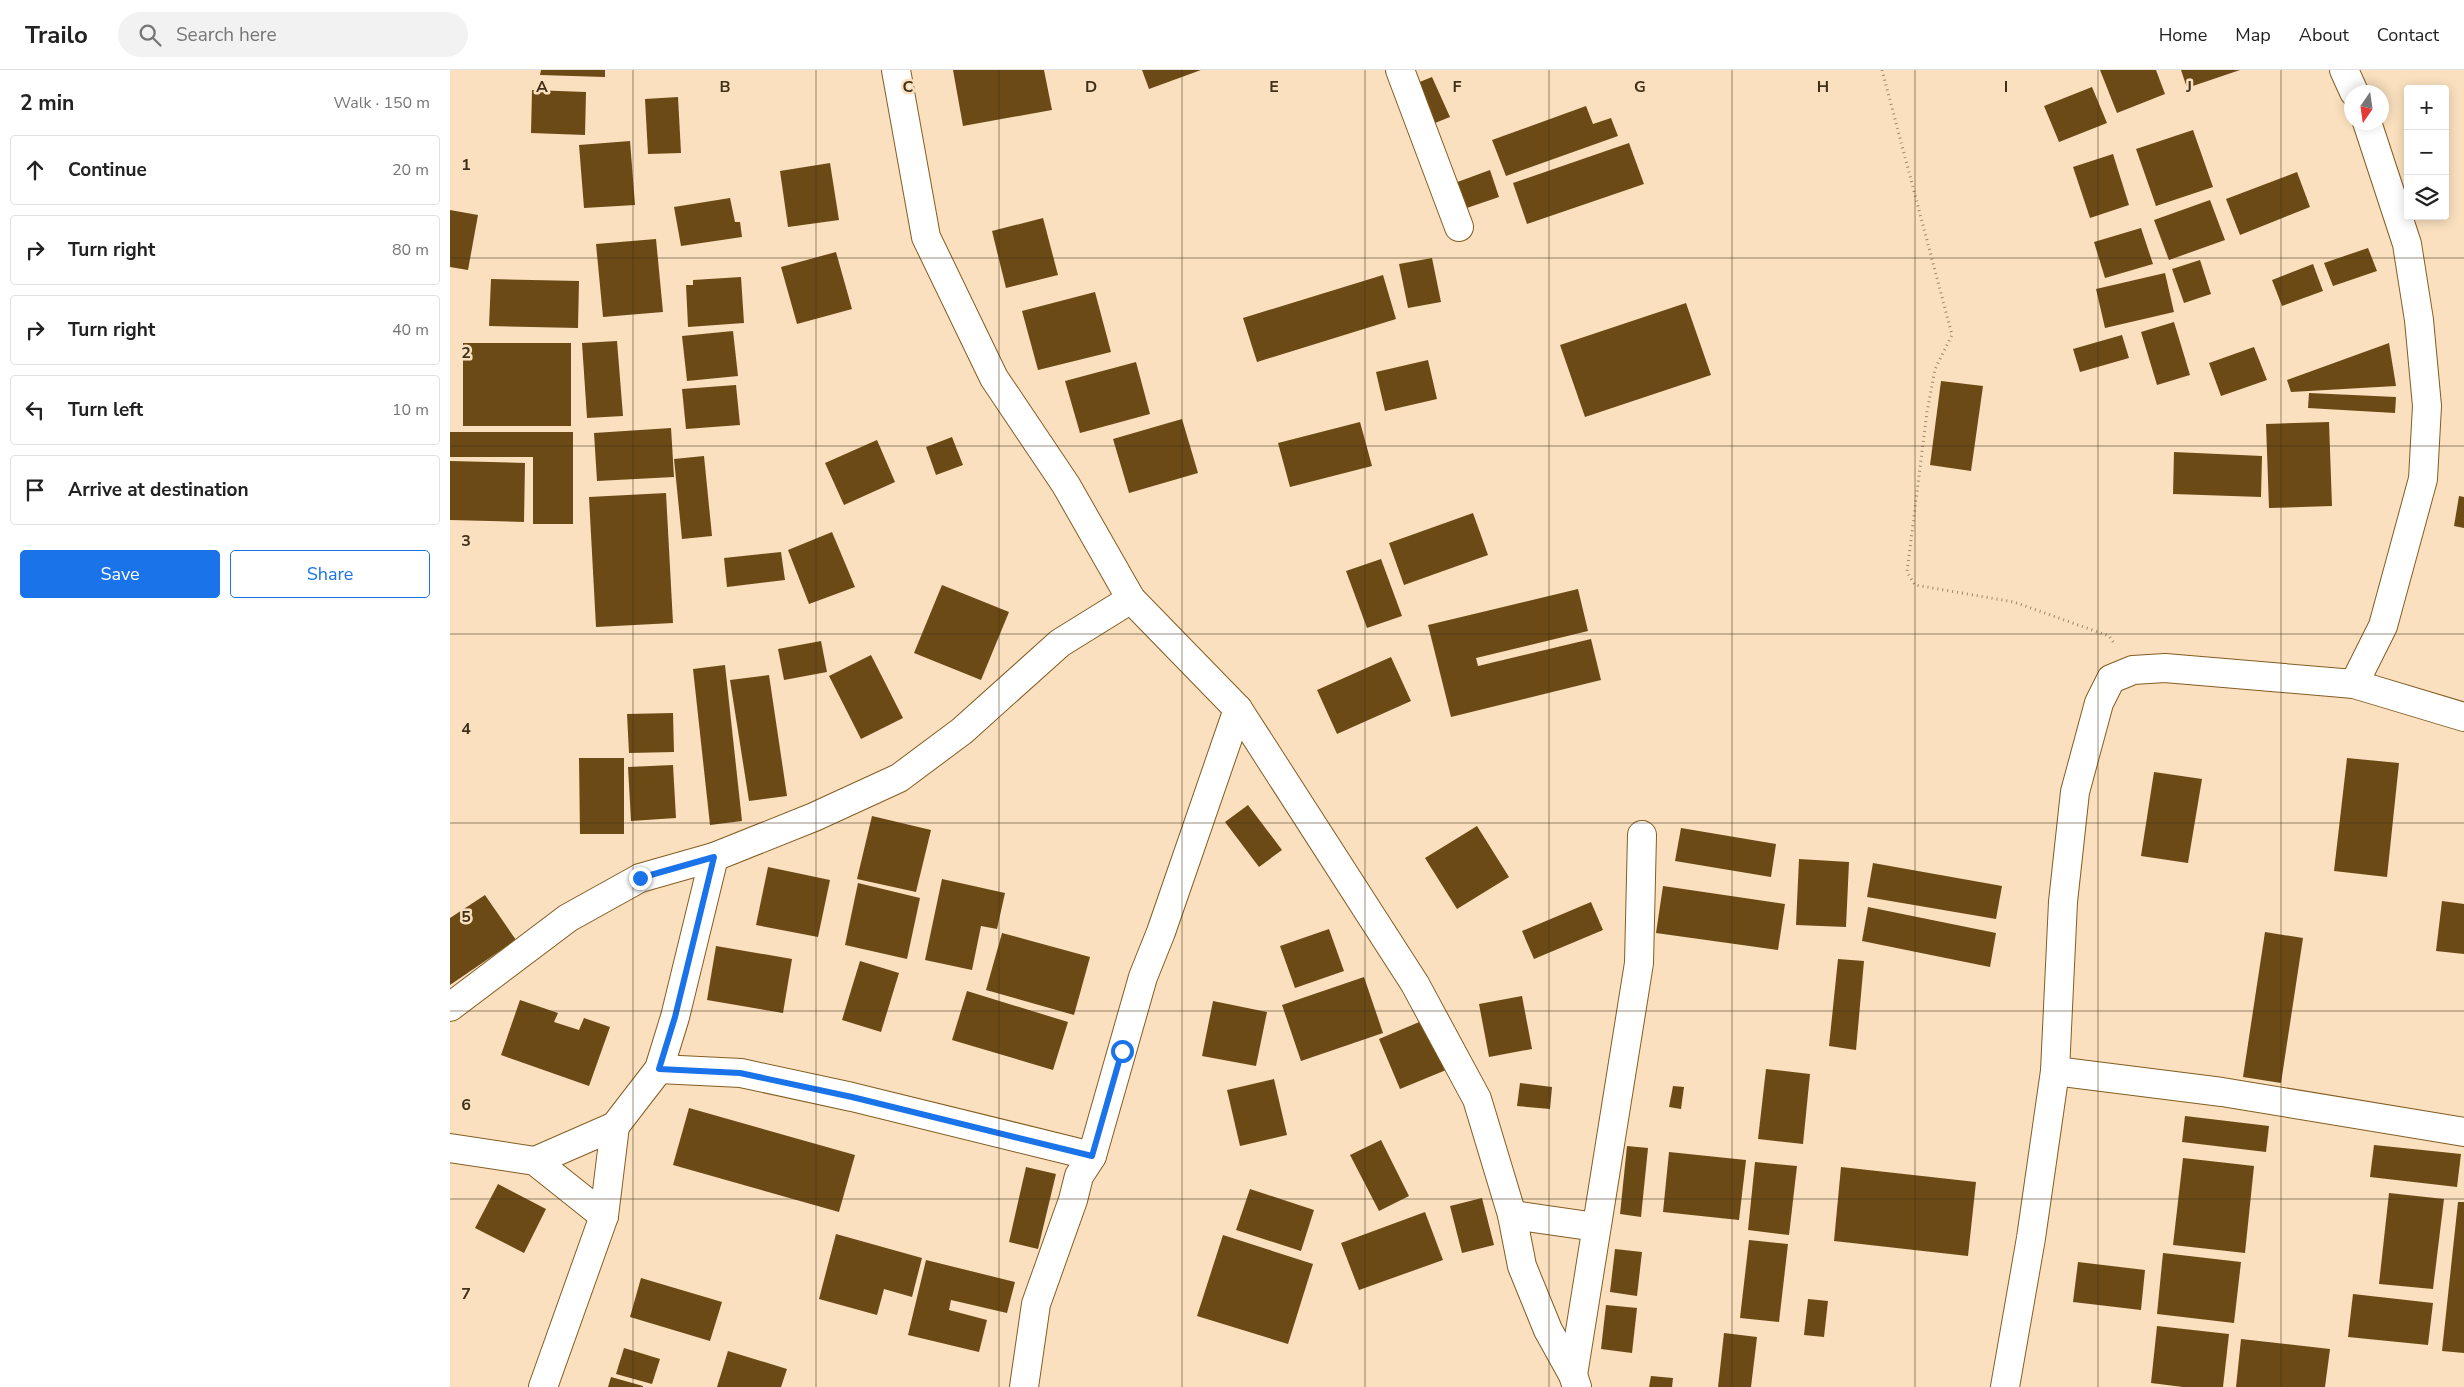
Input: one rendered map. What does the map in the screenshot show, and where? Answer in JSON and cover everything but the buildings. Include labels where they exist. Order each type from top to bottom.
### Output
[{"type":"street","points":[[896,70],[926,237],[994,378],[1066,485],[1131,599],[1238,709],[1415,984],[1477,1099],[1512,1215],[1522,1266],[1548,1330],[1575,1381]]},
{"type":"street","points":[[1400,70],[1459,227]]},
{"type":"street","points":[[2344,70],[2351,85]]},
{"type":"street","points":[[2354,684],[2383,626],[2420,488],[2427,406],[2419,320],[2407,244],[2370,130]]},
{"type":"street","points":[[450,1007],[568,918],[640,878],[714,857],[814,817],[899,778],[962,731],[1060,643],[1131,599]]},
{"type":"street","points":[[2005,1387],[2031,1238],[2056,1071],[2063,902],[2075,792],[2099,703],[2111,679],[2133,670],[2165,668],[2354,684],[2464,717]]},
{"type":"street","points":[[1024,1387],[1036,1304],[1073,1200],[1079,1176],[1092,1156],[1143,977],[1161,932],[1238,709]]},
{"type":"street","points":[[1575,1381],[1596,1227],[1639,963],[1642,835]]},
{"type":"street","points":[[534,1161],[615,1126],[659,1069],[675,1017],[714,857]]},
{"type":"street","points":[[659,1069],[740,1073],[852,1097],[1092,1156]]},
{"type":"street","points":[[2056,1071],[2222,1092],[2464,1132]]},
{"type":"street","points":[[543,1387],[604,1216],[615,1126]]},
{"type":"street","points":[[450,1148],[534,1161],[604,1216]]},
{"type":"street","points":[[1512,1215],[1596,1227]]},
{"type":"path","points":[[1882,70],[1952,335],[1935,369],[1916,494],[1907,572],[1915,585],[2014,602],[2109,636],[2133,670]]},
{"type":"route","points":[[640,878],[714,857],[695,927],[675,1017],[659,1069],[740,1073],[852,1097],[1092,1156],[1122,1051]]}]
